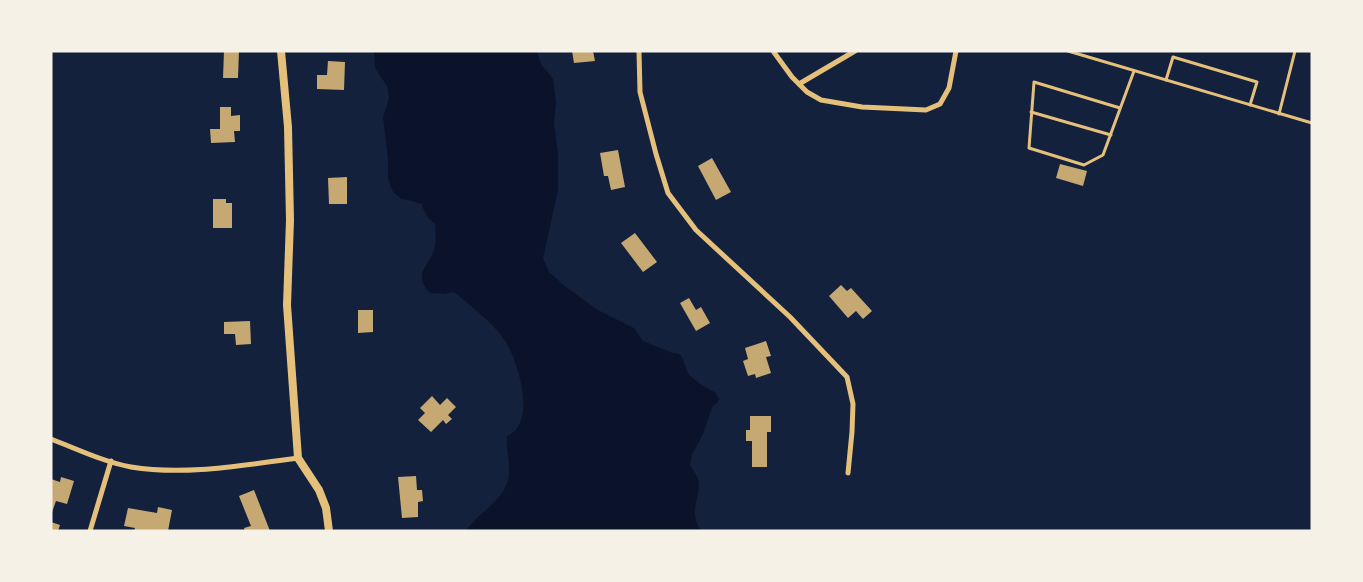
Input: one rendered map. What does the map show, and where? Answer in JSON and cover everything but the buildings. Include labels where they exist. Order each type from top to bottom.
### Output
[{"type":"street","points":[[281,51],[288,127],[290,220],[287,305],[298,458],[319,490],[326,508],[328,531]]},
{"type":"street","points":[[639,51],[640,92],[668,193],[696,230],[790,317],[847,378],[853,404],[848,473]]},
{"type":"street","points":[[774,51],[799,84],[807,92],[821,100],[835,104],[862,107],[926,110],[940,104],[949,88],[956,51]]},
{"type":"street","points":[[799,84],[854,51]]},
{"type":"street","points":[[51,440],[130,467],[169,470],[221,468],[298,458]]},
{"type":"street","points":[[90,531],[111,461]]},
{"type":"lane","points":[[1068,51],[1312,124]]},
{"type":"lane","points":[[1279,114],[1295,51]]},
{"type":"lane","points":[[1166,80],[1173,57],[1201,65],[1257,82],[1250,105]]},
{"type":"lane","points":[[1120,108],[1034,82],[1029,148],[1084,165],[1103,155],[1134,71]]},
{"type":"lane","points":[[1031,112],[1111,135]]},
{"type":"water","points":[[374,51],[537,51],[541,64],[553,79],[556,103],[554,124],[558,153],[558,190],[543,258],[549,272],[566,287],[598,310],[634,328],[643,341],[681,355],[689,375],[716,393],[719,399],[718,402],[712,407],[704,432],[692,455],[690,464],[698,479],[699,486],[695,516],[701,531],[466,531],[499,497],[509,478],[507,436],[516,429],[522,419],[522,391],[515,361],[504,339],[493,326],[454,292],[444,294],[430,293],[425,287],[422,273],[434,250],[436,239],[435,224],[428,218],[421,204],[401,199],[393,192],[388,179],[388,159],[383,117],[389,98],[387,86],[375,68]]}]
